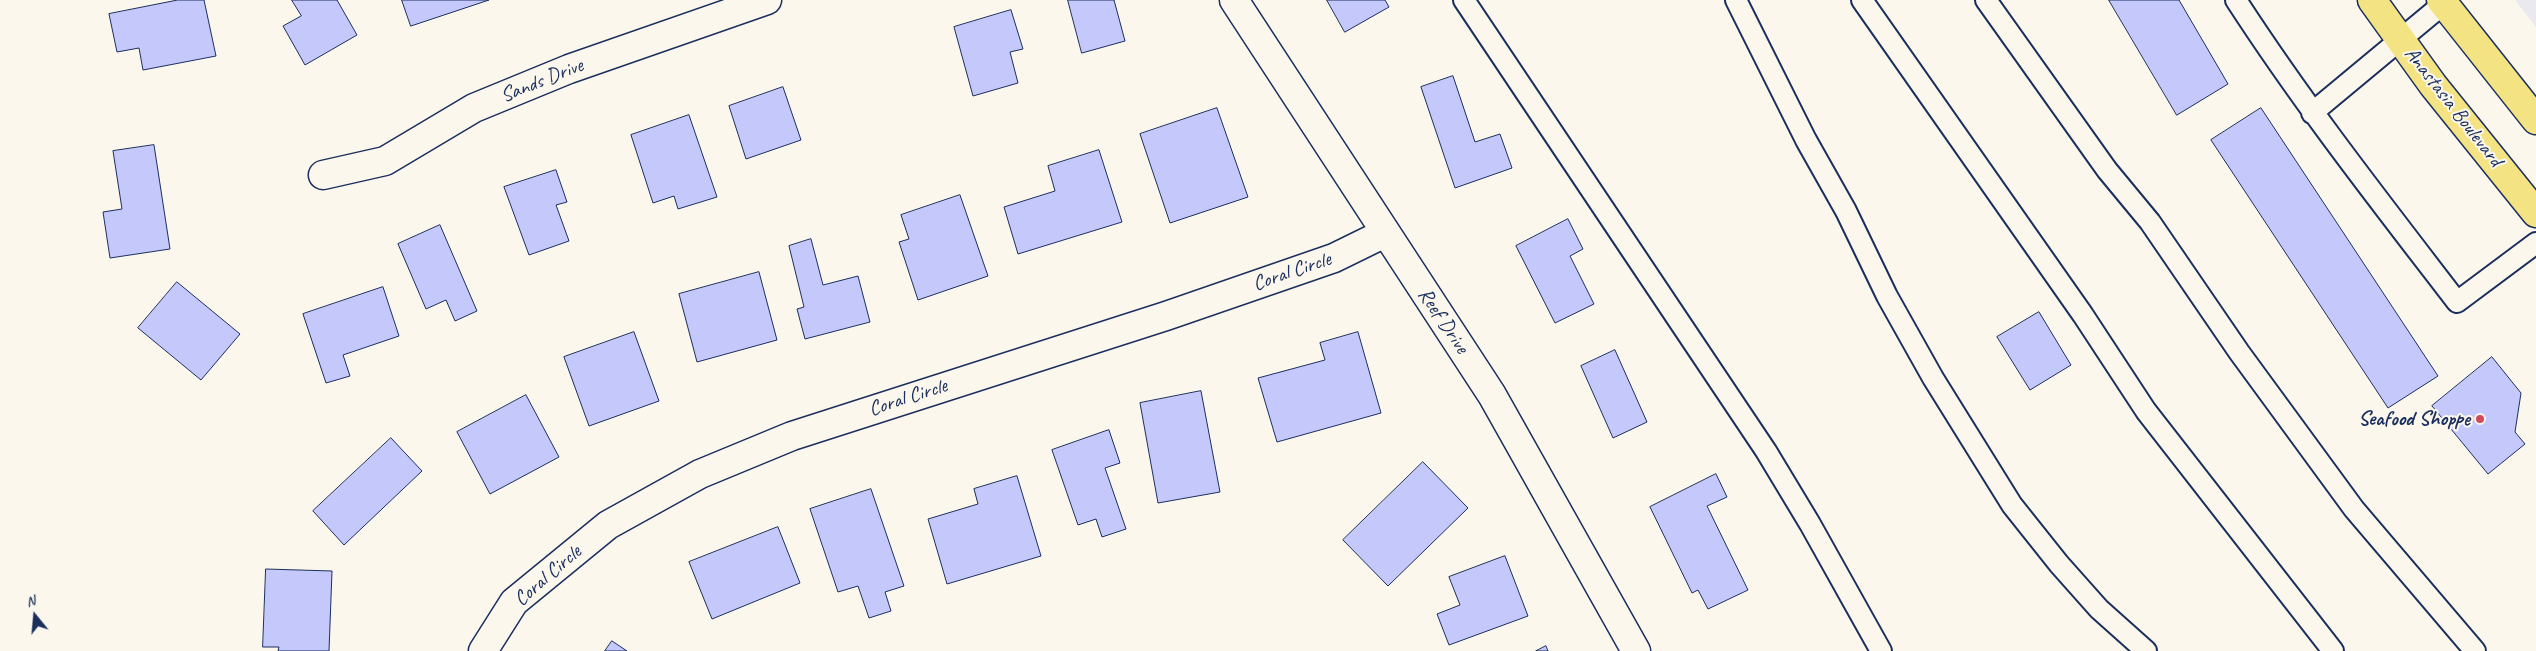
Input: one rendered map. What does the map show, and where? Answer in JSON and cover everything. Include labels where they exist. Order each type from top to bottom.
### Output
[{"type":"main road","name":"Anastasia Boulevard","points":[[2372,0],[2433,85],[2536,213]]},
{"type":"main road","points":[[2444,1],[2536,120]]},
{"type":"street","name":"Sands Drive","points":[[323,175],[385,161],[411,143],[483,105],[570,69],[767,0]]},
{"type":"street","name":"Reef Drive","points":[[1234,0],[1492,395],[1636,651]]},
{"type":"street","name":"Coral Circle","points":[[483,651],[514,602],[601,531],[700,474],[792,436],[1166,316],[1334,258],[1385,233]]},
{"type":"lane","points":[[1464,0],[1766,451],[1810,524],[1881,651]]},
{"type":"lane","points":[[1736,0],[1806,140],[1846,211],[1887,296],[1933,378],[2012,505],[2070,577],[2099,609],[2146,651]]},
{"type":"lane","points":[[1862,0],[2083,315],[2146,411],[2333,651]]},
{"type":"lane","points":[[1986,0],[2107,170],[2150,222],[2239,352],[2354,509],[2476,651]]},
{"type":"lane","points":[[2236,0],[2278,65],[2312,112],[2457,302],[2536,243]]},
{"type":"lane","points":[[2312,112],[2401,40],[2444,1]]},
{"type":"shaded area","points":[[2515,0],[2536,0],[2536,27]]},
{"type":"building","points":[[178,0],[204,0],[216,56],[143,70],[139,48],[117,52],[109,14]]},
{"type":"building","points":[[292,0],[337,0],[357,35],[305,65],[283,26],[301,16]]},
{"type":"building","points":[[402,0],[489,0],[411,26]]},
{"type":"building","points":[[1068,0],[1114,0],[1125,41],[1082,53]]},
{"type":"building","points":[[1327,0],[1385,0],[1389,7],[1345,32]]},
{"type":"building","points":[[2109,0],[2179,0],[2228,84],[2177,115]]},
{"type":"building","points":[[1011,10],[1023,49],[1010,52],[1018,83],[973,96],[954,27]]},
{"type":"building","points":[[1453,76],[1475,142],[1500,134],[1512,168],[1455,188],[1421,87]]},
{"type":"building","points":[[783,87],[801,140],[746,159],[729,106]]},
{"type":"building","points":[[1217,108],[1248,197],[1170,223],[1140,134]]},
{"type":"building","points":[[2261,108],[2438,376],[2388,408],[2211,140]]},
{"type":"building","points":[[689,115],[717,197],[678,209],[674,196],[653,203],[631,135]]},
{"type":"building","points":[[154,145],[170,249],[110,258],[103,212],[122,209],[113,151]]},
{"type":"building","points":[[1099,150],[1122,222],[1018,254],[1004,207],[1055,191],[1048,166]]},
{"type":"building","points":[[556,170],[567,202],[556,205],[569,241],[529,255],[504,187]]},
{"type":"building","points":[[960,195],[988,276],[918,300],[899,242],[909,239],[901,215]]},
{"type":"building","points":[[1568,219],[1583,249],[1570,256],[1594,304],[1555,323],[1516,246]]},
{"type":"building","points":[[440,225],[477,311],[455,321],[446,300],[426,309],[398,244]]},
{"type":"building","points":[[811,239],[823,285],[858,276],[870,322],[805,339],[797,309],[804,307],[789,246]]},
{"type":"building","points":[[759,272],[777,340],[697,362],[679,294]]},
{"type":"building","points":[[177,282],[240,334],[201,380],[138,328]]},
{"type":"building","points":[[383,287],[399,336],[343,355],[350,376],[326,383],[303,314]]},
{"type":"building","points":[[2039,312],[2071,365],[2030,390],[1997,337]]},
{"type":"building","points":[[634,332],[659,401],[589,426],[564,357]]},
{"type":"building","points":[[1358,332],[1381,413],[1277,442],[1258,378],[1325,360],[1320,343]]},
{"type":"building","points":[[1615,350],[1647,422],[1613,438],[1581,366]]},
{"type":"building","name":"Seafood Shoppe","points":[[2492,357],[2521,393],[2515,432],[2525,444],[2488,474],[2432,406]]},
{"type":"building","points":[[1201,391],[1220,492],[1158,503],[1140,403]]},
{"type":"building","points":[[526,395],[559,457],[490,494],[457,432]]},
{"type":"building","points":[[1109,430],[1120,463],[1105,468],[1126,529],[1102,537],[1096,519],[1078,525],[1052,450]]},
{"type":"building","points":[[391,438],[422,471],[344,545],[313,511]]},
{"type":"building","points":[[1423,462],[1468,508],[1388,586],[1343,540]]},
{"type":"building","points":[[1716,474],[1727,497],[1707,506],[1748,590],[1708,609],[1698,590],[1692,593],[1650,507]]},
{"type":"building","points":[[1017,476],[1041,556],[947,584],[928,519],[978,504],[974,489]]},
{"type":"building","points":[[871,489],[904,586],[885,592],[891,611],[869,618],[858,586],[838,592],[810,509]]},
{"type":"building","points":[[778,527],[800,583],[712,619],[689,562]]},
{"type":"building","points":[[1505,556],[1528,616],[1449,645],[1437,614],[1460,605],[1449,577]]},
{"type":"building","points":[[266,569],[332,571],[329,651],[278,651],[279,647],[263,647]]},
{"type":"building","points":[[612,641],[627,651],[605,651]]},
{"type":"building","points":[[1546,646],[1548,651],[1536,651]]},
{"type":"place","name":"Seafood Shoppe","points":[[2480,419]]}]
